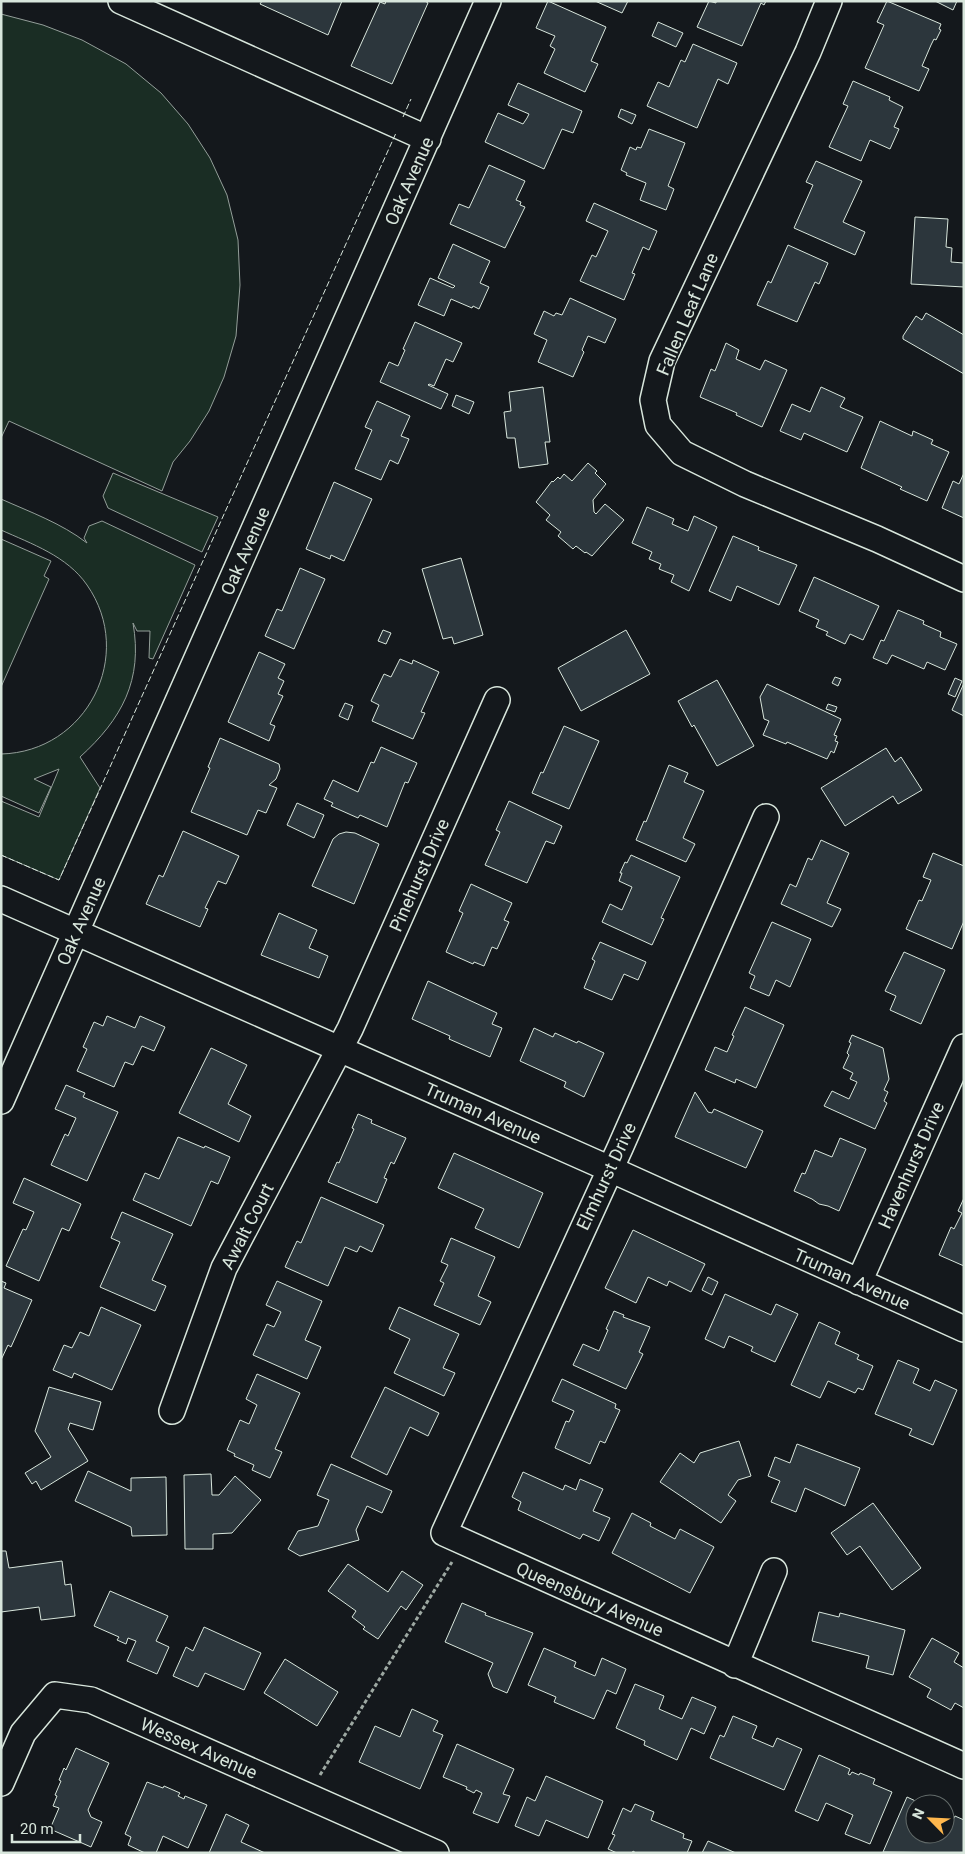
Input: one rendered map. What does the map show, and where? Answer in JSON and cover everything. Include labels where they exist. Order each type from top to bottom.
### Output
[{"type":"street","points":[[121,1],[428,139]]},
{"type":"street","name":"Oak Avenue","points":[[1,1101],[488,1]]},
{"type":"street","name":"Fallen Leaf Lane","points":[[829,1],[808,52],[662,361],[653,400],[658,424],[682,453],[691,458],[744,484],[878,539],[964,579]]},
{"type":"street","name":"Pinehurst Drive","points":[[340,1049],[497,700]]},
{"type":"street","name":"Elmhurst Drive","points":[[454,1538],[610,1169],[766,817]]},
{"type":"street","name":"Truman Avenue","points":[[1,899],[610,1169],[964,1330]]},
{"type":"street","name":"Havenhurst Drive","points":[[858,1282],[964,1047]]},
{"type":"street","name":"Awalt Court","points":[[172,1411],[224,1268],[340,1049]]},
{"type":"street","name":"Queensbury Avenue","points":[[454,1538],[964,1766]]},
{"type":"street","points":[[736,1665],[774,1571]]},
{"type":"street","name":"Wessex Avenue","points":[[1,1783],[23,1733],[55,1695],[91,1700],[436,1853]]},
{"type":"path","points":[[307,1796],[454,1538]]},
{"type":"green space","points":[[1,14],[43,25],[82,40],[126,64],[161,93],[188,124],[210,158],[227,195],[238,240],[240,285],[236,336],[224,377],[209,411],[190,441],[173,462],[162,491],[9,421],[1,438]]},
{"type":"green space","points":[[113,473],[218,517],[202,552],[108,508],[103,496]]},
{"type":"green space","points":[[1,499],[56,524],[87,543],[84,538],[89,526],[102,521],[195,565],[153,659],[149,658],[150,631],[137,631],[133,623],[135,663],[132,680],[118,713],[95,743],[80,757],[100,788],[59,880],[1,855],[1,801],[39,817],[59,769],[34,779],[51,787],[39,813],[1,796],[1,754],[31,749],[58,737],[79,718],[95,695],[104,669],[106,641],[101,612],[87,585],[79,575],[48,552],[1,530]]},
{"type":"green space","points":[[1,539],[51,561],[44,576],[49,579],[1,687]]},
{"type":"building","points":[[262,1],[342,1],[328,35],[260,4]]},
{"type":"building","points":[[386,1],[425,1],[428,3],[392,84],[351,66],[380,2],[385,4]]},
{"type":"building","points":[[548,1],[606,27],[591,61],[598,64],[585,92],[544,73],[555,49],[550,46],[555,36],[536,28]]},
{"type":"building","points":[[595,1],[628,1],[622,13]]},
{"type":"building","points":[[709,1],[716,3],[716,1],[766,1],[764,5],[761,3],[742,46],[697,27]]},
{"type":"building","points":[[887,1],[941,24],[939,29],[941,30],[936,40],[934,39],[922,66],[929,69],[919,91],[865,68],[884,25],[877,22]]},
{"type":"building","points":[[935,1],[957,1],[953,10]]},
{"type":"building","points":[[658,22],[683,33],[676,47],[652,36]]},
{"type":"building","points":[[693,44],[737,63],[728,84],[718,79],[697,128],[647,106],[658,82],[669,87],[681,60],[685,62]]},
{"type":"building","points":[[853,81],[890,97],[889,100],[903,107],[894,127],[899,129],[890,149],[870,140],[861,161],[829,147],[848,106],[843,104]]},
{"type":"building","points":[[518,83],[582,111],[573,133],[562,129],[544,169],[485,142],[498,113],[523,124],[527,118],[529,114],[508,105]]},
{"type":"building","points":[[621,109],[636,115],[632,124],[618,117]]},
{"type":"building","points":[[649,129],[685,143],[668,186],[674,189],[666,210],[640,200],[646,183],[626,175],[627,173],[621,170],[630,147],[636,150],[637,147],[641,148]]},
{"type":"building","points":[[816,161],[862,181],[843,222],[865,232],[855,255],[794,228],[813,185],[806,182]]},
{"type":"building","points":[[489,165],[525,181],[516,200],[525,207],[505,248],[450,224],[459,204],[469,208]]},
{"type":"building","points":[[594,203],[657,231],[649,250],[643,247],[632,273],[635,274],[624,300],[580,281],[592,255],[596,257],[608,231],[586,221]]},
{"type":"building","points":[[915,217],[948,219],[946,247],[952,248],[951,262],[964,263],[964,287],[911,284]]},
{"type":"building","points":[[453,244],[490,261],[480,283],[489,287],[479,309],[451,299],[444,316],[418,305],[430,278],[453,288],[455,286],[438,278]]},
{"type":"building","points":[[788,245],[828,263],[819,284],[815,282],[797,322],[757,305],[768,281],[771,283]]},
{"type":"building","points":[[570,298],[616,319],[605,343],[588,336],[582,350],[584,352],[573,377],[538,362],[547,340],[534,334],[544,311],[554,316],[556,313],[562,315]]},
{"type":"building","points":[[926,313],[964,335],[964,374],[903,339],[916,316],[922,320]]},
{"type":"building","points":[[415,322],[462,343],[453,362],[446,359],[434,386],[428,385],[448,394],[441,409],[380,382],[389,362],[398,366]]},
{"type":"building","points":[[726,343],[739,350],[736,359],[760,370],[765,360],[787,370],[762,427],[736,415],[737,413],[700,397],[711,369],[715,371]]},
{"type":"building","points":[[543,387],[550,442],[545,442],[548,464],[519,468],[515,438],[507,438],[504,412],[511,411],[509,392]]},
{"type":"building","points":[[821,387],[845,398],[840,407],[863,417],[847,452],[804,433],[801,440],[780,431],[792,404],[810,412]]},
{"type":"building","points":[[456,395],[474,402],[469,414],[452,406]]},
{"type":"building","points":[[377,401],[410,416],[401,436],[409,439],[398,464],[390,460],[381,480],[355,469],[372,430],[365,427]]},
{"type":"building","points":[[880,421],[912,436],[913,431],[933,440],[931,444],[949,452],[927,501],[861,468]]},
{"type":"building","points":[[588,463],[597,471],[595,473],[606,484],[593,500],[594,512],[596,514],[605,504],[624,520],[592,556],[576,546],[573,549],[558,536],[561,532],[546,520],[550,515],[536,502],[552,481],[558,477],[560,479],[564,474],[572,481]]},
{"type":"building","points":[[964,473],[964,518],[942,508],[953,481],[959,484]]},
{"type":"building","points":[[334,482],[372,499],[344,561],[331,555],[330,559],[306,549]]},
{"type":"building","points":[[647,507],[674,519],[672,524],[688,531],[694,516],[717,527],[689,591],[671,582],[674,575],[659,569],[661,564],[649,559],[652,552],[632,543]]},
{"type":"building","points":[[733,536],[759,547],[758,550],[797,565],[779,605],[737,586],[731,601],[709,591]]},
{"type":"building","points":[[461,558],[483,635],[454,644],[452,637],[443,639],[422,569]]},
{"type":"building","points":[[300,568],[325,579],[294,649],[265,636],[277,609],[282,611]]},
{"type":"building","points":[[814,577],[879,606],[863,640],[850,634],[845,644],[826,635],[828,632],[816,627],[819,620],[799,611]]},
{"type":"building","points":[[898,610],[924,621],[923,624],[941,632],[940,637],[957,644],[945,670],[927,662],[924,669],[892,655],[887,664],[873,658],[881,640],[884,641]]},
{"type":"building","points":[[383,630],[391,633],[386,644],[378,641]]},
{"type":"building","points":[[626,630],[650,674],[581,711],[558,668]]},
{"type":"building","points":[[259,652],[285,664],[278,678],[284,681],[278,694],[283,696],[270,724],[275,726],[269,741],[228,722]]},
{"type":"building","points":[[400,659],[412,664],[413,660],[439,672],[421,712],[425,713],[413,739],[372,721],[379,705],[371,701],[384,674],[391,677]]},
{"type":"building","points":[[835,677],[841,679],[838,686],[832,683]]},
{"type":"building","points":[[955,678],[962,681],[955,697],[948,694]]},
{"type":"building","points":[[717,680],[754,746],[717,766],[678,701]]},
{"type":"building","points":[[964,683],[964,716],[952,710]]},
{"type":"building","points":[[767,684],[841,719],[834,735],[837,736],[835,741],[838,742],[834,753],[831,751],[827,759],[787,742],[786,744],[763,735],[769,721],[764,719],[760,697]]},
{"type":"building","points":[[345,703],[353,706],[348,720],[339,716]]},
{"type":"building","points":[[828,704],[837,707],[835,712],[826,709]]},
{"type":"building","points":[[564,726],[599,741],[569,809],[532,793]]},
{"type":"building","points":[[220,738],[279,764],[280,769],[276,779],[269,785],[277,788],[266,813],[258,810],[247,835],[191,812],[210,768],[208,767]]},
{"type":"building","points":[[381,747],[417,763],[408,783],[405,782],[387,827],[360,815],[358,818],[331,806],[333,803],[324,799],[333,780],[358,792],[371,762],[374,763]]},
{"type":"building","points":[[886,748],[895,762],[901,757],[922,790],[898,804],[893,796],[845,826],[821,788]]},
{"type":"building","points":[[669,765],[688,773],[684,782],[704,791],[683,838],[695,844],[686,862],[636,840],[644,821],[646,822]]},
{"type":"building","points":[[509,801],[562,826],[554,844],[546,841],[527,883],[485,865],[500,832],[496,830]]},
{"type":"building","points":[[297,803],[324,815],[314,838],[287,825]]},
{"type":"building","points":[[183,831],[239,856],[226,884],[218,881],[205,908],[208,909],[200,927],[146,904],[159,875],[163,877]]},
{"type":"building","points":[[346,832],[355,833],[379,844],[354,904],[312,886],[333,839],[339,834]]},
{"type":"building","points":[[821,840],[849,853],[827,903],[841,909],[832,927],[781,904],[790,884],[796,887],[808,858],[812,860]]},
{"type":"building","points":[[933,853],[964,866],[964,921],[952,949],[906,929],[919,900],[922,901],[931,880],[923,877]]},
{"type":"building","points":[[631,855],[680,877],[661,918],[664,919],[652,945],[602,922],[610,904],[622,910],[632,887],[619,881],[625,862],[627,863]]},
{"type":"building","points":[[471,884],[512,903],[504,920],[509,922],[497,949],[492,947],[484,966],[474,962],[473,964],[446,952],[463,913],[459,911]]},
{"type":"building","points":[[279,913],[317,930],[309,948],[328,956],[319,978],[261,955]]},
{"type":"building","points":[[772,922],[811,939],[790,987],[776,980],[769,996],[750,988],[755,976],[749,973]]},
{"type":"building","points":[[600,942],[646,962],[638,980],[624,974],[612,1000],[584,988],[595,961],[592,959]]},
{"type":"building","points":[[904,952],[945,970],[921,1024],[890,1010],[896,996],[885,991]]},
{"type":"building","points":[[428,981],[497,1013],[492,1024],[502,1028],[490,1057],[449,1039],[450,1036],[412,1019]]},
{"type":"building","points":[[745,1007],[784,1025],[756,1088],[736,1079],[735,1083],[705,1070],[715,1047],[727,1052],[734,1036],[732,1035]]},
{"type":"building","points":[[107,1016],[135,1028],[140,1016],[165,1027],[154,1051],[142,1046],[133,1065],[125,1062],[114,1087],[77,1071],[87,1049],[83,1047],[94,1022],[103,1026]]},
{"type":"building","points":[[534,1028],[553,1037],[555,1033],[577,1043],[578,1041],[604,1053],[584,1097],[564,1087],[566,1082],[520,1061]]},
{"type":"building","points":[[852,1035],[883,1048],[889,1079],[884,1090],[888,1092],[884,1101],[887,1103],[875,1129],[824,1106],[832,1091],[849,1099],[857,1082],[850,1079],[853,1073],[843,1068],[849,1055],[847,1053]]},
{"type":"building","points":[[211,1048],[247,1065],[228,1104],[251,1116],[239,1142],[179,1113]]},
{"type":"building","points":[[66,1085],[85,1093],[83,1097],[118,1112],[87,1181],[51,1165],[65,1134],[68,1136],[76,1118],[55,1109]]},
{"type":"building","points":[[695,1092],[708,1112],[712,1113],[714,1109],[763,1131],[746,1168],[675,1137]]},
{"type":"building","points":[[358,1114],[372,1120],[371,1123],[406,1138],[394,1164],[391,1162],[384,1178],[387,1179],[377,1203],[328,1182],[337,1162],[339,1163],[354,1129],[352,1128]]},
{"type":"building","points":[[178,1137],[230,1157],[218,1184],[211,1181],[191,1226],[133,1200],[145,1173],[159,1179]]},
{"type":"building","points":[[840,1138],[866,1149],[839,1211],[819,1204],[794,1191],[802,1173],[805,1174],[815,1150],[832,1157]]},
{"type":"building","points":[[454,1153],[543,1193],[519,1248],[475,1228],[484,1209],[438,1188]]},
{"type":"building","points":[[24,1178],[81,1204],[69,1231],[62,1228],[39,1281],[6,1266],[23,1229],[26,1230],[34,1212],[13,1203]]},
{"type":"building","points":[[321,1197],[384,1225],[372,1252],[360,1246],[357,1252],[345,1247],[328,1286],[285,1267],[297,1241],[301,1243]]},
{"type":"building","points":[[964,1198],[964,1266],[939,1255],[951,1227],[954,1229],[962,1213],[958,1211]]},
{"type":"building","points":[[122,1212],[173,1234],[152,1280],[166,1286],[155,1311],[100,1287],[120,1242],[111,1238]]},
{"type":"building","points":[[633,1230],[705,1264],[691,1292],[669,1281],[667,1286],[648,1277],[636,1303],[605,1288]]},
{"type":"building","points":[[451,1238],[495,1257],[478,1296],[491,1302],[480,1325],[434,1305],[444,1283],[440,1281],[448,1265],[441,1262]]},
{"type":"building","points":[[708,1277],[718,1282],[712,1295],[702,1290]]},
{"type":"building","points":[[1,1281],[6,1283],[4,1288],[32,1300],[11,1347],[8,1345],[1,1360]]},
{"type":"building","points":[[277,1281],[322,1301],[305,1340],[321,1347],[307,1379],[253,1355],[267,1324],[274,1327],[281,1312],[266,1305]]},
{"type":"building","points":[[725,1294],[771,1315],[776,1304],[798,1314],[775,1362],[751,1351],[753,1347],[729,1336],[724,1348],[705,1339]]},
{"type":"building","points":[[101,1307],[141,1325],[112,1390],[74,1373],[72,1378],[53,1370],[64,1345],[72,1348],[80,1332],[89,1336]]},
{"type":"building","points":[[399,1307],[459,1334],[443,1368],[455,1373],[444,1396],[394,1373],[410,1339],[389,1329]]},
{"type":"building","points":[[614,1311],[624,1315],[623,1317],[650,1327],[639,1352],[643,1354],[626,1389],[573,1365],[583,1344],[599,1351]]},
{"type":"building","points":[[819,1322],[840,1332],[835,1344],[859,1355],[857,1359],[873,1366],[863,1390],[858,1388],[855,1393],[828,1381],[820,1398],[791,1385]]},
{"type":"building","points":[[898,1360],[919,1369],[913,1383],[930,1391],[935,1380],[957,1390],[933,1445],[909,1435],[912,1429],[875,1414]]},
{"type":"building","points":[[257,1374],[300,1393],[275,1449],[282,1452],[270,1478],[252,1470],[254,1465],[234,1456],[235,1454],[227,1450],[240,1420],[249,1424],[257,1405],[246,1399]]},
{"type":"building","points":[[562,1379],[616,1404],[615,1408],[620,1410],[605,1443],[600,1441],[590,1464],[555,1448],[566,1421],[569,1422],[574,1411],[552,1401]]},
{"type":"building","points":[[49,1387],[101,1402],[93,1430],[70,1423],[68,1429],[88,1461],[41,1490],[36,1481],[32,1484],[25,1473],[51,1457],[35,1431]]},
{"type":"building","points":[[385,1387],[439,1413],[428,1436],[410,1427],[387,1475],[351,1457]]},
{"type":"building","points":[[739,1441],[751,1476],[738,1480],[728,1495],[736,1501],[721,1523],[660,1482],[680,1453],[694,1463],[700,1453]]},
{"type":"building","points":[[797,1444],[860,1468],[845,1506],[805,1488],[796,1512],[771,1502],[780,1481],[768,1476],[775,1457],[790,1463]]},
{"type":"building","points":[[331,1464],[392,1491],[382,1513],[367,1506],[356,1530],[359,1540],[300,1556],[288,1549],[298,1531],[318,1526],[329,1500],[317,1495]]},
{"type":"building","points":[[88,1471],[131,1491],[131,1478],[166,1477],[167,1535],[132,1536],[131,1527],[75,1501]]},
{"type":"building","points":[[523,1472],[563,1490],[565,1485],[576,1490],[580,1479],[603,1489],[593,1511],[610,1518],[599,1541],[583,1534],[580,1539],[518,1510],[521,1502],[512,1497]]},
{"type":"building","points":[[211,1474],[212,1495],[219,1495],[235,1476],[261,1500],[232,1533],[213,1534],[213,1549],[185,1549],[184,1475]]},
{"type":"building","points":[[873,1503],[921,1568],[892,1590],[860,1546],[847,1555],[831,1533]]},
{"type":"building","points":[[632,1513],[651,1523],[650,1526],[675,1539],[680,1529],[714,1547],[690,1593],[612,1553]]},
{"type":"building","points":[[1,1551],[6,1551],[9,1568],[62,1561],[65,1585],[71,1584],[75,1616],[41,1620],[39,1607],[1,1612]]},
{"type":"building","points":[[348,1564],[388,1592],[402,1571],[423,1585],[406,1610],[401,1606],[378,1639],[363,1629],[365,1627],[352,1617],[356,1611],[328,1591]]},
{"type":"building","points":[[110,1591],[168,1616],[156,1641],[169,1647],[157,1674],[127,1661],[136,1641],[128,1638],[126,1644],[117,1640],[119,1637],[94,1626]]},
{"type":"building","points":[[462,1603],[486,1613],[485,1615],[533,1633],[507,1693],[493,1687],[488,1674],[493,1663],[445,1642]]},
{"type":"building","points":[[819,1612],[839,1617],[840,1613],[905,1630],[893,1675],[866,1668],[869,1656],[812,1641]]},
{"type":"building","points":[[204,1627],[261,1653],[244,1690],[205,1673],[198,1687],[173,1676],[186,1647],[193,1651]]},
{"type":"building","points":[[932,1638],[959,1653],[954,1662],[964,1668],[964,1708],[955,1703],[951,1710],[927,1697],[931,1689],[909,1677]]},
{"type":"building","points":[[544,1648],[576,1662],[574,1667],[595,1676],[602,1658],[626,1669],[616,1694],[607,1690],[594,1719],[554,1702],[556,1697],[528,1685]]},
{"type":"building","points":[[285,1659],[338,1692],[317,1726],[264,1693]]},
{"type":"building","points":[[635,1684],[664,1696],[659,1709],[682,1719],[692,1697],[716,1707],[704,1734],[691,1728],[677,1760],[644,1745],[645,1741],[616,1728]]},
{"type":"building","points":[[412,1709],[438,1721],[433,1731],[443,1735],[420,1789],[359,1762],[375,1726],[400,1737]]},
{"type":"building","points":[[733,1716],[757,1726],[752,1738],[773,1747],[777,1738],[802,1749],[784,1790],[710,1758],[720,1735],[724,1737]]},
{"type":"building","points":[[457,1744],[514,1769],[503,1794],[510,1796],[498,1823],[473,1813],[482,1793],[476,1790],[474,1793],[466,1789],[467,1787],[443,1777]]},
{"type":"building","points":[[76,1748],[109,1763],[88,1810],[91,1817],[102,1822],[91,1847],[50,1829],[59,1808],[53,1806],[61,1781],[59,1780]]},
{"type":"building","points":[[819,1755],[850,1769],[848,1774],[850,1775],[852,1772],[859,1775],[860,1773],[875,1779],[873,1784],[892,1792],[870,1844],[845,1834],[853,1815],[826,1803],[818,1821],[795,1811]]},
{"type":"building","points":[[546,1776],[603,1801],[588,1838],[546,1820],[539,1836],[515,1826],[527,1797],[535,1801]]},
{"type":"building","points":[[147,1782],[163,1788],[164,1786],[180,1793],[178,1796],[184,1799],[185,1796],[207,1805],[188,1848],[163,1836],[156,1853],[145,1853],[128,1845],[131,1837],[125,1834]]},
{"type":"building","points":[[905,1802],[905,1844],[955,1844],[955,1816],[964,1820],[964,1853],[883,1852]]},
{"type":"building","points":[[635,1804],[654,1812],[651,1820],[684,1834],[683,1838],[692,1841],[687,1853],[636,1853],[633,1851],[632,1853],[617,1853],[608,1849],[615,1835],[612,1834],[623,1808],[631,1812]]},
{"type":"building","points":[[226,1814],[249,1825],[241,1842],[265,1853],[209,1853]]},
{"type":"building","points":[[708,1841],[736,1853],[702,1853]]},
{"type":"fence","points":[[403,117],[411,99]]},
{"type":"fence","points":[[1,855],[59,880],[396,133]]}]
